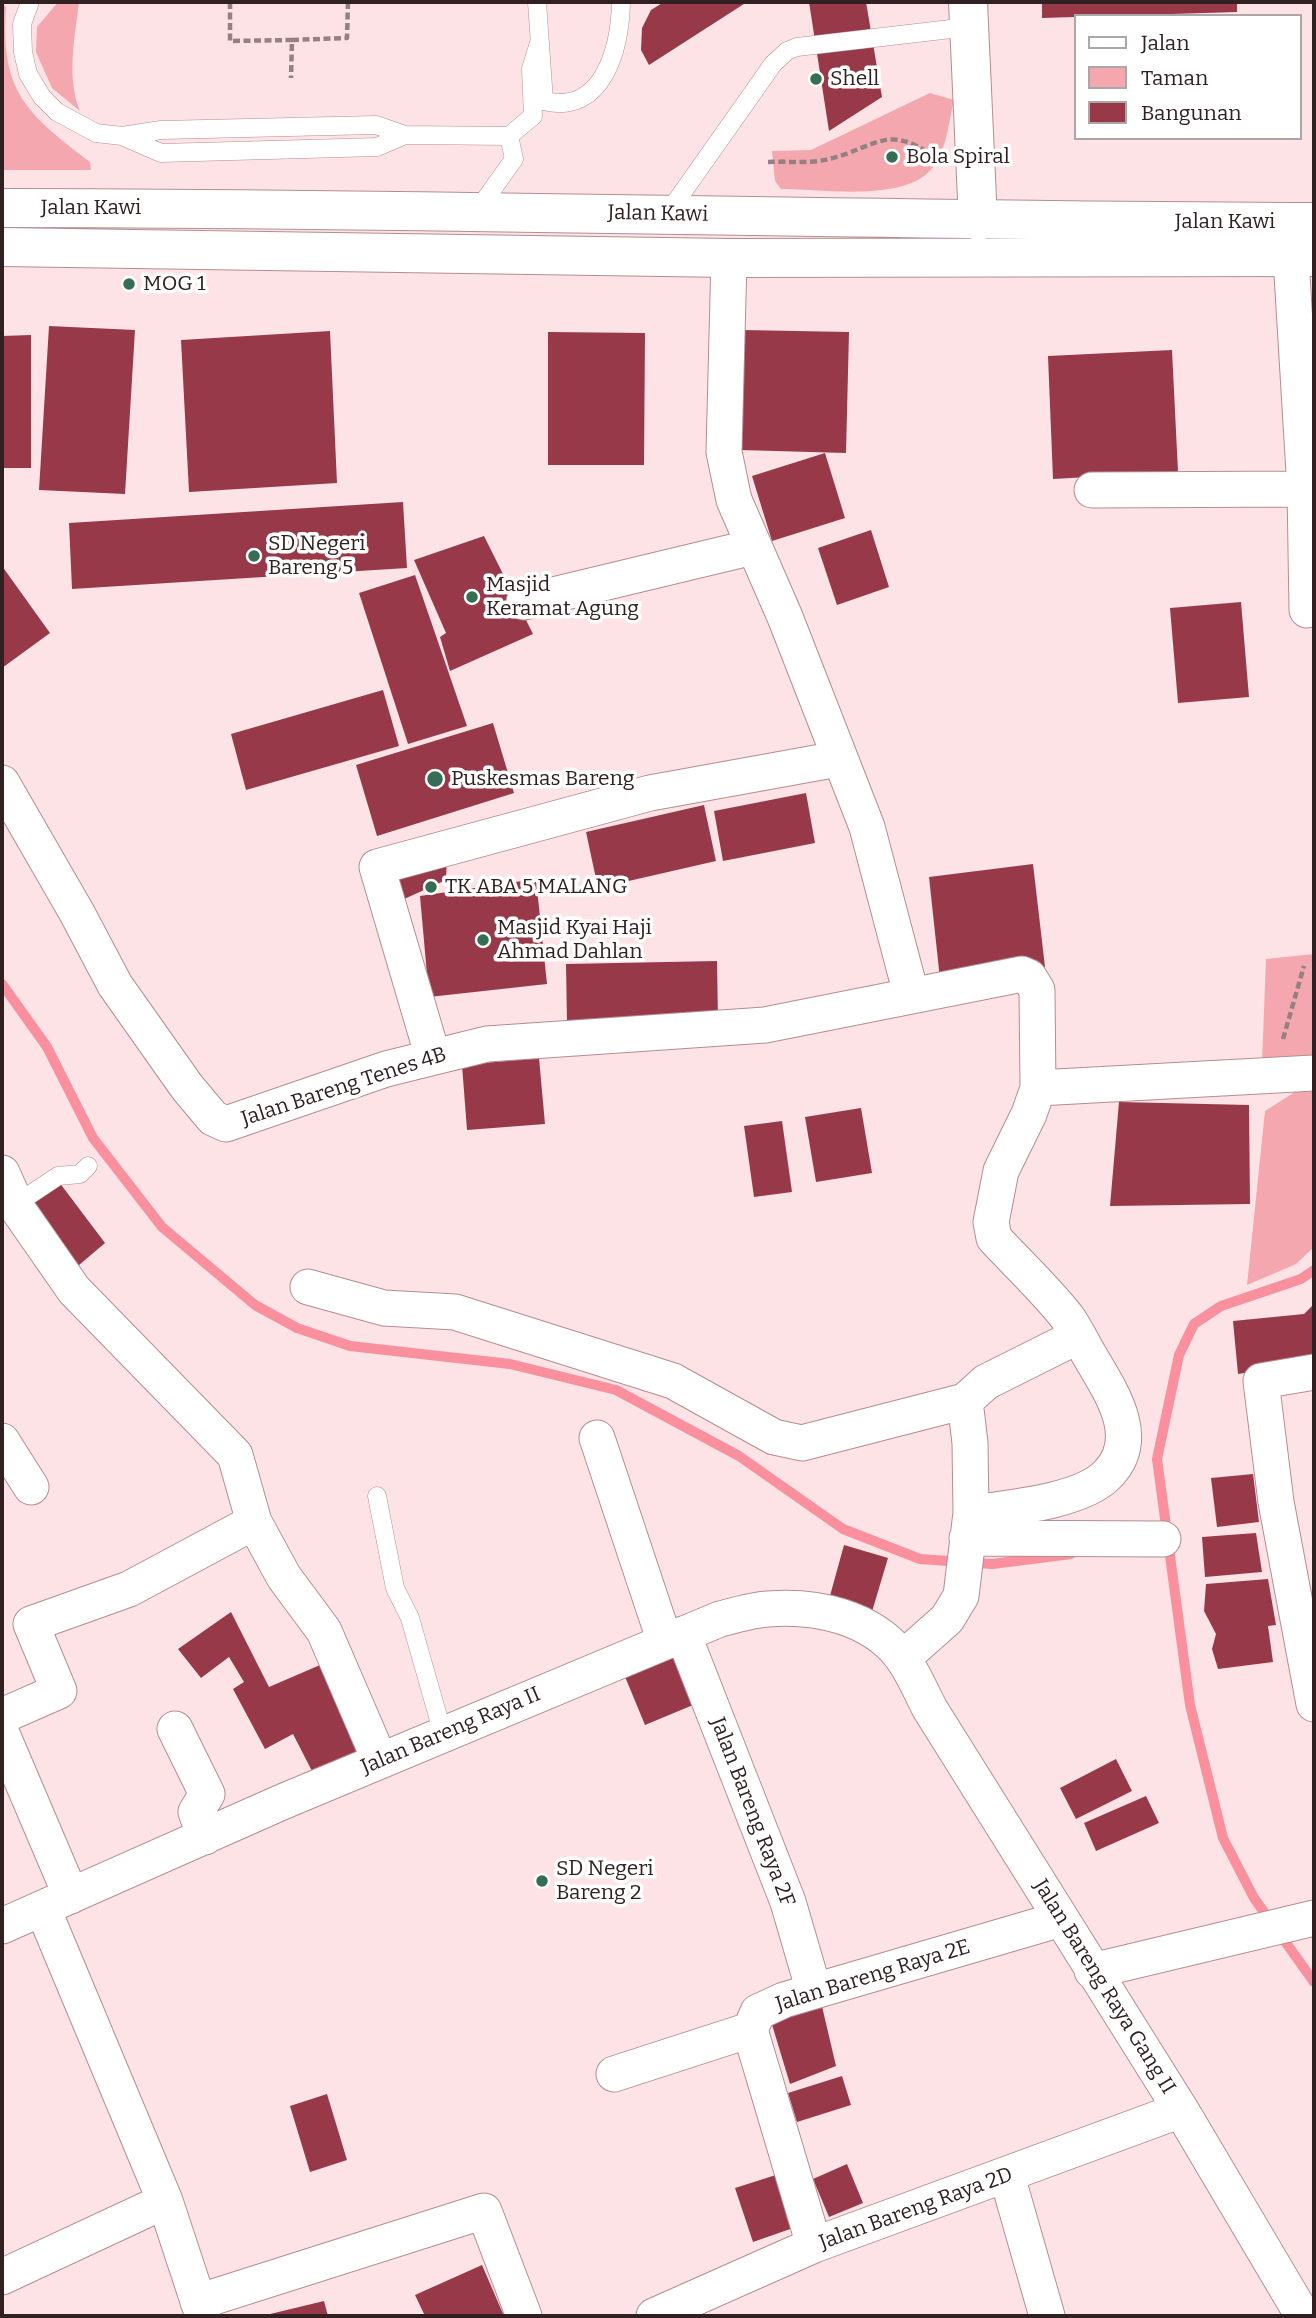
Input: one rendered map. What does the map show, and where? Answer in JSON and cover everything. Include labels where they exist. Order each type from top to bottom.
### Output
[{"type":"main road","points":[[968,14],[978,221]]},
{"type":"main road","name":"Jalan Kawi","points":[[2,208],[668,213],[978,221],[1314,222]]},
{"type":"main road","name":"Jalan Kawi","points":[[2,247],[729,258],[1303,258]]},
{"type":"street","points":[[729,258],[724,453],[734,500],[785,617],[838,759],[867,827],[911,994]]},
{"type":"street","points":[[1303,258],[1307,610]]},
{"type":"street","points":[[1091,490],[1305,489]]},
{"type":"street","points":[[524,602],[753,547]]},
{"type":"street","points":[[433,1056],[377,867],[650,793],[838,759]]},
{"type":"street","name":"Jalan Bareng Tenes 4B","points":[[2,783],[115,985],[187,1087],[220,1123],[226,1124],[386,1069],[487,1044],[765,1025],[1022,974],[1030,977],[1037,990],[1038,1088]]},
{"type":"street","points":[[968,1533],[1019,1506],[1075,1492],[1108,1475],[1118,1460],[1124,1441],[1121,1416],[1078,1336],[1052,1299],[994,1238],[991,1222],[1001,1171],[1029,1114],[1038,1088],[1314,1073]]},
{"type":"street","points":[[10,1203],[74,1290],[235,1455],[254,1522],[284,1577],[324,1631],[380,1760]]},
{"type":"street","points":[[308,1287],[384,1308],[455,1312],[673,1381],[774,1437],[802,1443],[965,1401],[986,1382],[1078,1336]]},
{"type":"street","points":[[1314,1372],[1261,1381],[1276,1502],[1314,1704]]},
{"type":"street","points":[[903,1658],[947,1619],[961,1596],[968,1533],[970,1443],[965,1401]]},
{"type":"street","name":"Jalan Bareng Raya 2F","points":[[597,1438],[674,1638],[788,1902],[814,1991]]},
{"type":"street","points":[[2,1441],[31,1488]]},
{"type":"street","points":[[2,1716],[59,1691],[31,1624],[129,1589],[254,1522]]},
{"type":"street","points":[[968,1533],[1163,1539]]},
{"type":"street","name":"Jalan Bareng Raya II","points":[[2,1926],[380,1760],[720,1619],[756,1611],[802,1609],[846,1617],[885,1638],[903,1658]]},
{"type":"street","name":"Jalan Bareng Raya Gang II","points":[[903,1658],[930,1709],[1181,2110],[1303,2316]]},
{"type":"street","points":[[175,1729],[207,1794],[196,1812],[205,1837]]},
{"type":"street","points":[[2,1734],[57,1903],[201,2309],[484,2211],[524,2316]]},
{"type":"street","name":"Jalan Bareng Raya 2E","points":[[750,2030],[758,2012],[814,1991],[1061,1919]]},
{"type":"street","points":[[1093,1971],[1304,1920]]},
{"type":"street","points":[[614,2074],[750,2030],[814,2245]]},
{"type":"street","name":"Jalan Bareng Raya 2D","points":[[654,2316],[814,2245],[1181,2110]]},
{"type":"street","points":[[1007,2176],[1047,2316]]},
{"type":"street","points":[[2,2277],[165,2202]]},
{"type":"lane","points":[[30,2],[22,24],[23,52],[28,74],[42,97],[71,121],[96,133],[122,136],[161,153],[377,147],[405,135],[509,136],[533,116],[531,69],[540,43]]},
{"type":"lane","points":[[537,2],[544,102],[563,106],[581,100],[601,82],[620,24],[621,2]]},
{"type":"lane","points":[[668,213],[773,64],[787,51],[968,14]]},
{"type":"lane","points":[[477,211],[514,159],[509,136]]},
{"type":"lane","points":[[10,1203],[58,1176],[80,1174],[88,1166]]},
{"type":"lane","points":[[377,1496],[395,1588],[411,1618],[443,1734]]},
{"type":"path","points":[[230,2],[230,41],[348,38],[348,2]]},
{"type":"path","points":[[291,78],[292,40]]},
{"type":"path","points":[[768,162],[828,160],[886,139],[906,141],[943,164]]},
{"type":"path","points":[[1280,1074],[1284,1030],[1304,966]]},
{"type":"green space","points":[[2,2],[6,7],[8,60],[13,80],[22,98],[49,129],[90,162],[91,170],[2,170]]},
{"type":"green space","points":[[58,2],[79,2],[72,71],[80,111],[52,88],[36,52],[37,27]]},
{"type":"green space","points":[[930,93],[954,100],[943,149],[936,163],[924,176],[908,184],[887,189],[842,192],[781,189],[775,181],[772,151],[811,150]]},
{"type":"green space","points":[[1314,954],[1314,1060],[1262,1062],[1266,959]]},
{"type":"green space","points":[[1314,1086],[1314,1247],[1296,1264],[1247,1285],[1265,1111],[1303,1087]]},
{"type":"building","points":[[664,2],[747,2],[649,65],[641,50],[642,28],[651,10]]},
{"type":"building","points":[[809,2],[866,2],[882,97],[829,131]]},
{"type":"building","points":[[1042,2],[1237,2],[1237,12],[1074,14],[1074,17],[1042,18]]},
{"type":"building","points":[[49,326],[135,330],[125,494],[39,490]]},
{"type":"building","points":[[742,330],[849,332],[846,453],[740,450]]},
{"type":"building","points":[[330,331],[337,483],[189,492],[181,340]]},
{"type":"building","points":[[548,332],[645,333],[644,465],[548,465]]},
{"type":"building","points":[[31,335],[31,468],[2,468],[2,336]]},
{"type":"building","points":[[1172,350],[1178,472],[1053,479],[1048,356]]},
{"type":"building","points":[[825,453],[845,518],[772,541],[752,476]]},
{"type":"building","points":[[403,502],[407,568],[72,589],[69,523]]},
{"type":"building","points":[[871,530],[889,587],[837,605],[818,548]]},
{"type":"building","name":"Masjid Keramat Agung","points":[[484,536],[533,634],[450,671],[440,637],[446,633],[414,560]]},
{"type":"building","points":[[2,566],[50,633],[2,668]]},
{"type":"building","points":[[415,575],[467,726],[408,744],[359,593]]},
{"type":"building","points":[[1241,602],[1249,697],[1178,703],[1170,608]]},
{"type":"building","points":[[383,690],[399,746],[246,790],[231,734]]},
{"type":"building","name":"Puskesmas Bareng","points":[[493,723],[514,793],[377,836],[356,765]]},
{"type":"building","points":[[806,793],[815,843],[723,861],[714,811]]},
{"type":"building","points":[[704,805],[716,861],[598,888],[586,832]]},
{"type":"building","name":"TK ABA 5 MALANG","points":[[447,854],[446,880],[391,905],[385,871]]},
{"type":"building","points":[[1033,864],[1045,967],[940,979],[929,877]]},
{"type":"building","name":"Masjid Kyai Haji Ahmad Dahlan","points":[[536,879],[547,984],[429,997],[420,896]]},
{"type":"building","points":[[717,961],[718,1020],[567,1024],[566,964]]},
{"type":"building","points":[[539,1058],[545,1124],[467,1130],[462,1065]]},
{"type":"building","points":[[1119,1102],[1249,1105],[1250,1204],[1110,1206]]},
{"type":"building","points":[[861,1108],[872,1173],[816,1182],[805,1117]]},
{"type":"building","points":[[782,1121],[792,1192],[754,1197],[744,1126]]},
{"type":"building","points":[[59,1182],[105,1243],[72,1271],[24,1205]]},
{"type":"building","points":[[1314,1304],[1314,1362],[1238,1374],[1233,1321],[1304,1314]]},
{"type":"building","points":[[1253,1474],[1259,1522],[1217,1527],[1211,1478]]},
{"type":"building","points":[[1256,1533],[1262,1572],[1205,1577],[1202,1537]]},
{"type":"building","points":[[844,1545],[888,1558],[871,1615],[828,1603]]},
{"type":"building","points":[[1268,1579],[1276,1625],[1268,1626],[1273,1662],[1218,1669],[1212,1649],[1216,1634],[1204,1611],[1206,1584]]},
{"type":"building","points":[[231,1612],[269,1687],[327,1662],[362,1749],[313,1773],[293,1734],[265,1749],[233,1689],[244,1682],[229,1657],[201,1678],[178,1649]]},
{"type":"building","points":[[682,1643],[705,1700],[645,1725],[621,1667]]},
{"type":"building","points":[[1116,1759],[1132,1791],[1076,1819],[1060,1788]]},
{"type":"building","points":[[1146,1796],[1159,1823],[1096,1851],[1084,1823]]},
{"type":"building","points":[[821,2002],[836,2066],[790,2084],[770,2018]]},
{"type":"building","points":[[842,2076],[851,2105],[797,2122],[788,2093]]},
{"type":"building","points":[[327,2094],[347,2160],[310,2172],[290,2106]]},
{"type":"building","points":[[847,2164],[863,2203],[829,2217],[813,2179]]},
{"type":"building","points":[[779,2174],[796,2227],[753,2242],[735,2188]]},
{"type":"building","points":[[482,2265],[504,2316],[425,2316],[415,2295]]},
{"type":"building","points":[[324,2301],[328,2316],[266,2316],[266,2315]]},
{"type":"waterway","points":[[2,984],[47,1047],[93,1138],[162,1227],[255,1305],[297,1328],[350,1346],[510,1364],[616,1390],[739,1456],[843,1529],[920,1559],[992,1564],[1071,1554]]},
{"type":"waterway","points":[[1314,1270],[1301,1279],[1221,1306],[1194,1324],[1179,1355],[1157,1459],[1190,1705],[1223,1838],[1254,1898],[1314,1982]]},
{"type":"place","name":"Shell","points":[[816,79]]},
{"type":"place","name":"Bola Spiral","points":[[892,157]]},
{"type":"place","name":"MOG 1","points":[[129,284]]},
{"type":"place","name":"SD Negeri Bareng 5","points":[[254,556]]},
{"type":"place","name":"Masjid Keramat Agung","points":[[472,597]]},
{"type":"place","name":"Puskesmas Bareng","points":[[435,779]]},
{"type":"place","name":"TK ABA 5 MALANG","points":[[431,887]]},
{"type":"place","name":"Masjid Kyai Haji Ahmad Dahlan","points":[[483,940]]},
{"type":"place","name":"SD Negeri Bareng 2","points":[[542,1881]]}]
